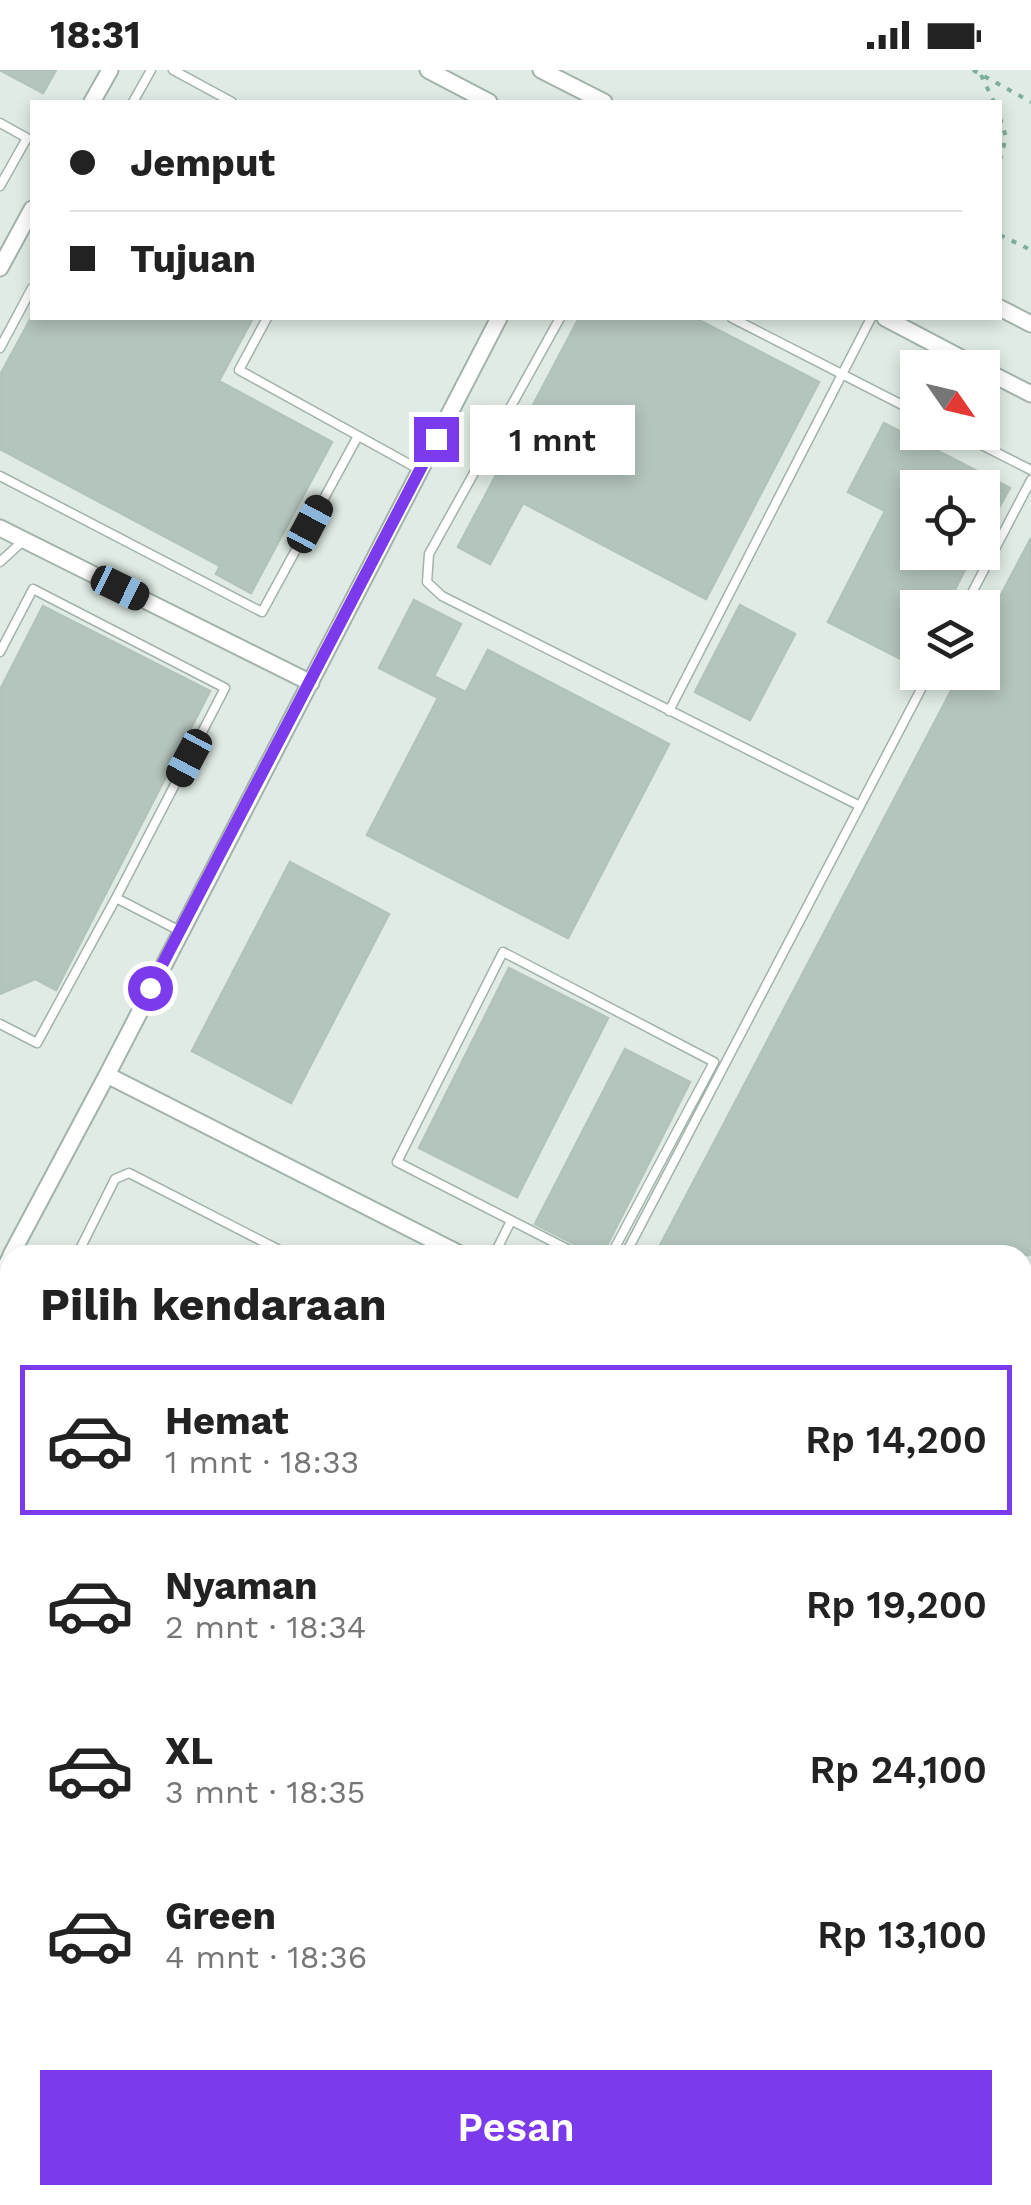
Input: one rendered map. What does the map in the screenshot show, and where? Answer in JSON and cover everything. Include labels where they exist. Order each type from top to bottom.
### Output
[{"type":"street","points":[[93,100],[110,70]]},
{"type":"street","points":[[428,70],[485,100]]},
{"type":"street","points":[[541,70],[600,100]]},
{"type":"street","points":[[0,268],[30,214]]},
{"type":"street","points":[[1002,309],[1031,324]]},
{"type":"street","points":[[17,1245],[498,320]]},
{"type":"street","points":[[889,320],[947,350]]},
{"type":"street","points":[[1000,378],[1031,394]]},
{"type":"street","points":[[0,528],[311,683]]},
{"type":"street","points":[[107,1075],[442,1245]]},
{"type":"lane","points":[[135,100],[151,70]]},
{"type":"lane","points":[[173,70],[228,100]]},
{"type":"lane","points":[[0,123],[27,138],[0,186]]},
{"type":"lane","points":[[0,348],[30,292]]},
{"type":"lane","points":[[266,320],[240,370],[420,470]]},
{"type":"lane","points":[[559,320],[429,554],[428,582],[442,596],[860,806]]},
{"type":"lane","points":[[736,320],[900,404]]},
{"type":"lane","points":[[669,712],[871,320]]},
{"type":"lane","points":[[0,476],[262,612],[358,436]]},
{"type":"lane","points":[[992,450],[1031,470]]},
{"type":"lane","points":[[973,590],[1031,480]]},
{"type":"lane","points":[[0,562],[24,540]]},
{"type":"lane","points":[[0,652],[33,589],[225,688],[37,1042],[0,1024]]},
{"type":"lane","points":[[630,1245],[921,690]]},
{"type":"lane","points":[[116,898],[180,931]]},
{"type":"lane","points":[[559,1245],[396,1162],[502,952],[714,1062],[616,1245]]},
{"type":"lane","points":[[82,1245],[115,1179],[129,1173],[269,1245]]},
{"type":"lane","points":[[499,1245],[512,1221]]},
{"type":"path","points":[[973,70],[1031,102]]},
{"type":"path","points":[[980,74],[993,100]]},
{"type":"path","points":[[1002,124],[1006,137],[1002,152]]},
{"type":"path","points":[[1002,236],[1031,250]]},
{"type":"building","points":[[0,70],[56,70],[43,93]]},
{"type":"building","points":[[30,320],[252,320],[219,381],[332,442],[251,593],[216,574],[220,566],[0,449],[0,375]]},
{"type":"building","points":[[578,320],[699,320],[819,382],[706,599],[523,503],[490,564],[458,547]]},
{"type":"building","points":[[884,423],[900,431],[900,450],[936,450],[975,470],[900,470],[900,570],[965,570],[955,590],[900,590],[900,658],[828,622],[885,511],[848,492]]},
{"type":"building","points":[[1000,483],[1010,488],[1000,506]]},
{"type":"building","points":[[1031,538],[1031,1245],[660,1245],[952,690],[1000,690],[1000,597]]},
{"type":"building","points":[[414,600],[461,624],[434,676],[466,692],[488,650],[669,744],[568,938],[367,835],[438,698],[379,668]]},
{"type":"building","points":[[740,605],[795,634],[750,720],[695,692]]},
{"type":"building","points":[[43,606],[210,691],[56,990],[35,979],[0,994],[0,690]]},
{"type":"building","points":[[290,862],[389,914],[291,1103],[192,1051]]},
{"type":"building","points":[[509,968],[608,1018],[517,1197],[419,1148]]},
{"type":"building","points":[[625,1049],[690,1082],[607,1245],[576,1245],[535,1224]]},
{"type":"route","points":[[150,988],[436,439]]}]
